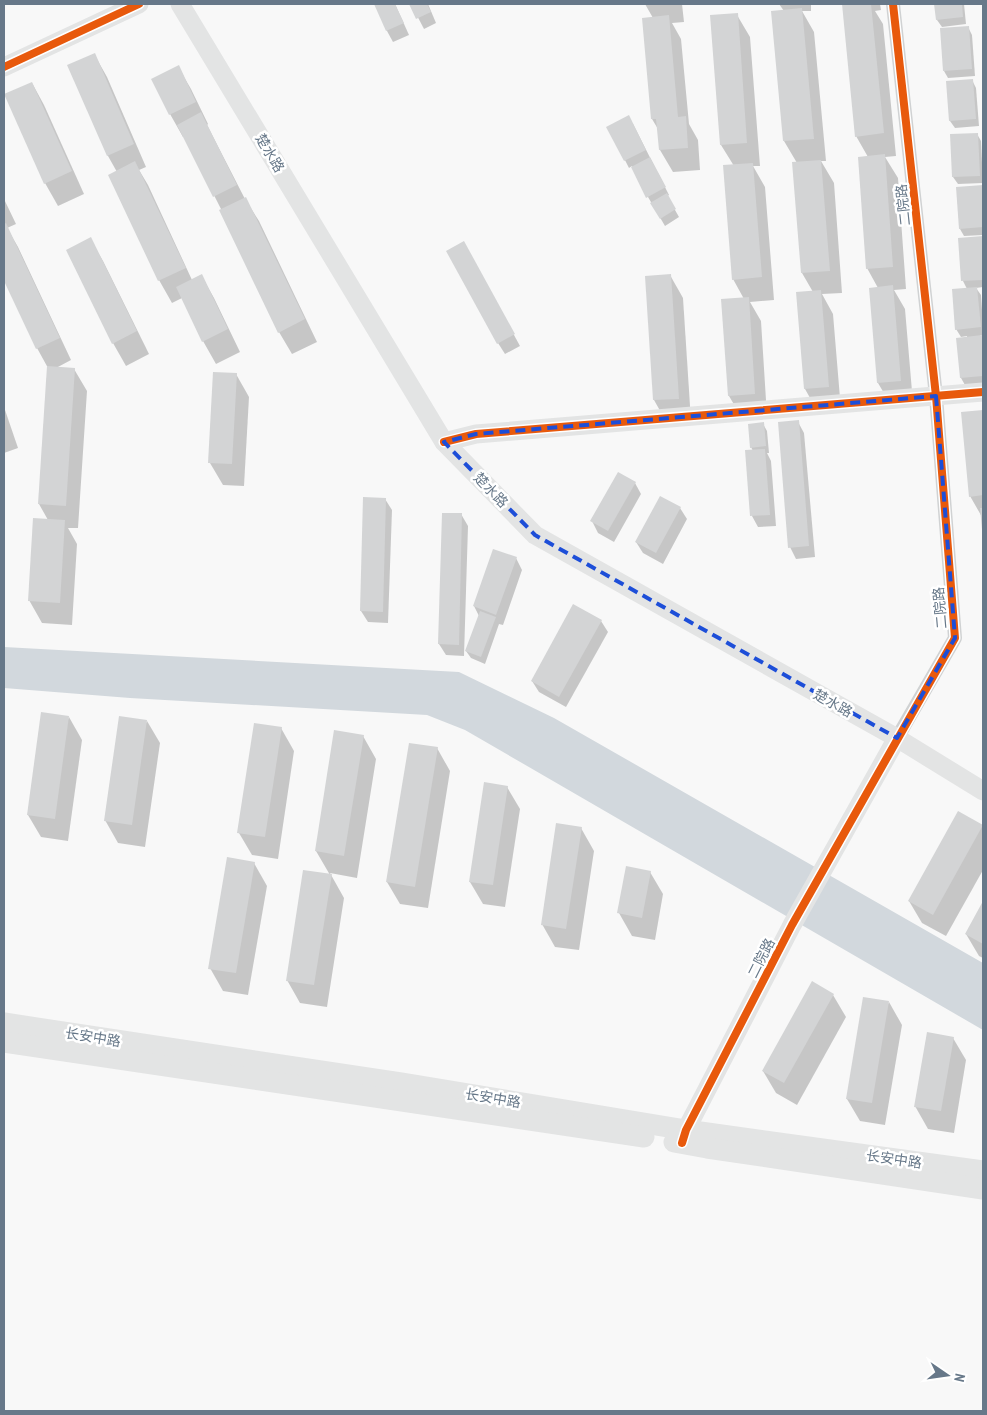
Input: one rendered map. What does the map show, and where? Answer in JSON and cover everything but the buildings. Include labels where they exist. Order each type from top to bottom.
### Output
[{"type":"main road","points":[[4,66],[139,4]]},
{"type":"main road","name":"楚水路","points":[[180,4],[444,442],[535,535],[897,738],[983,791]]},
{"type":"main road","points":[[444,442],[476,434],[983,392]]},
{"type":"main road","name":"二院路","points":[[684,1136],[792,924],[897,738]]},
{"type":"main road","name":"长安中路","points":[[4,1023],[391,1081],[684,1136],[707,1148],[983,1189]]},
{"type":"main road","name":"长安中路","points":[[4,1042],[684,1136],[983,1171]]},
{"type":"street","name":"二院路","points":[[893,4],[936,396],[955,638],[897,738]]},
{"type":"highlighted area","points":[[936,396],[955,638],[897,738],[535,535],[444,442],[476,434]]},
{"type":"shaded area","points":[[4,647],[459,672],[554,718],[983,963],[983,1030],[465,730],[427,715],[130,698],[4,688]]},
{"type":"cycle path","points":[[4,67],[139,4]]},
{"type":"cycle path","points":[[682,1143],[686,1130],[792,925],[955,638],[936,396],[893,4]]},
{"type":"cycle path","points":[[444,442],[476,434],[983,392]]}]
